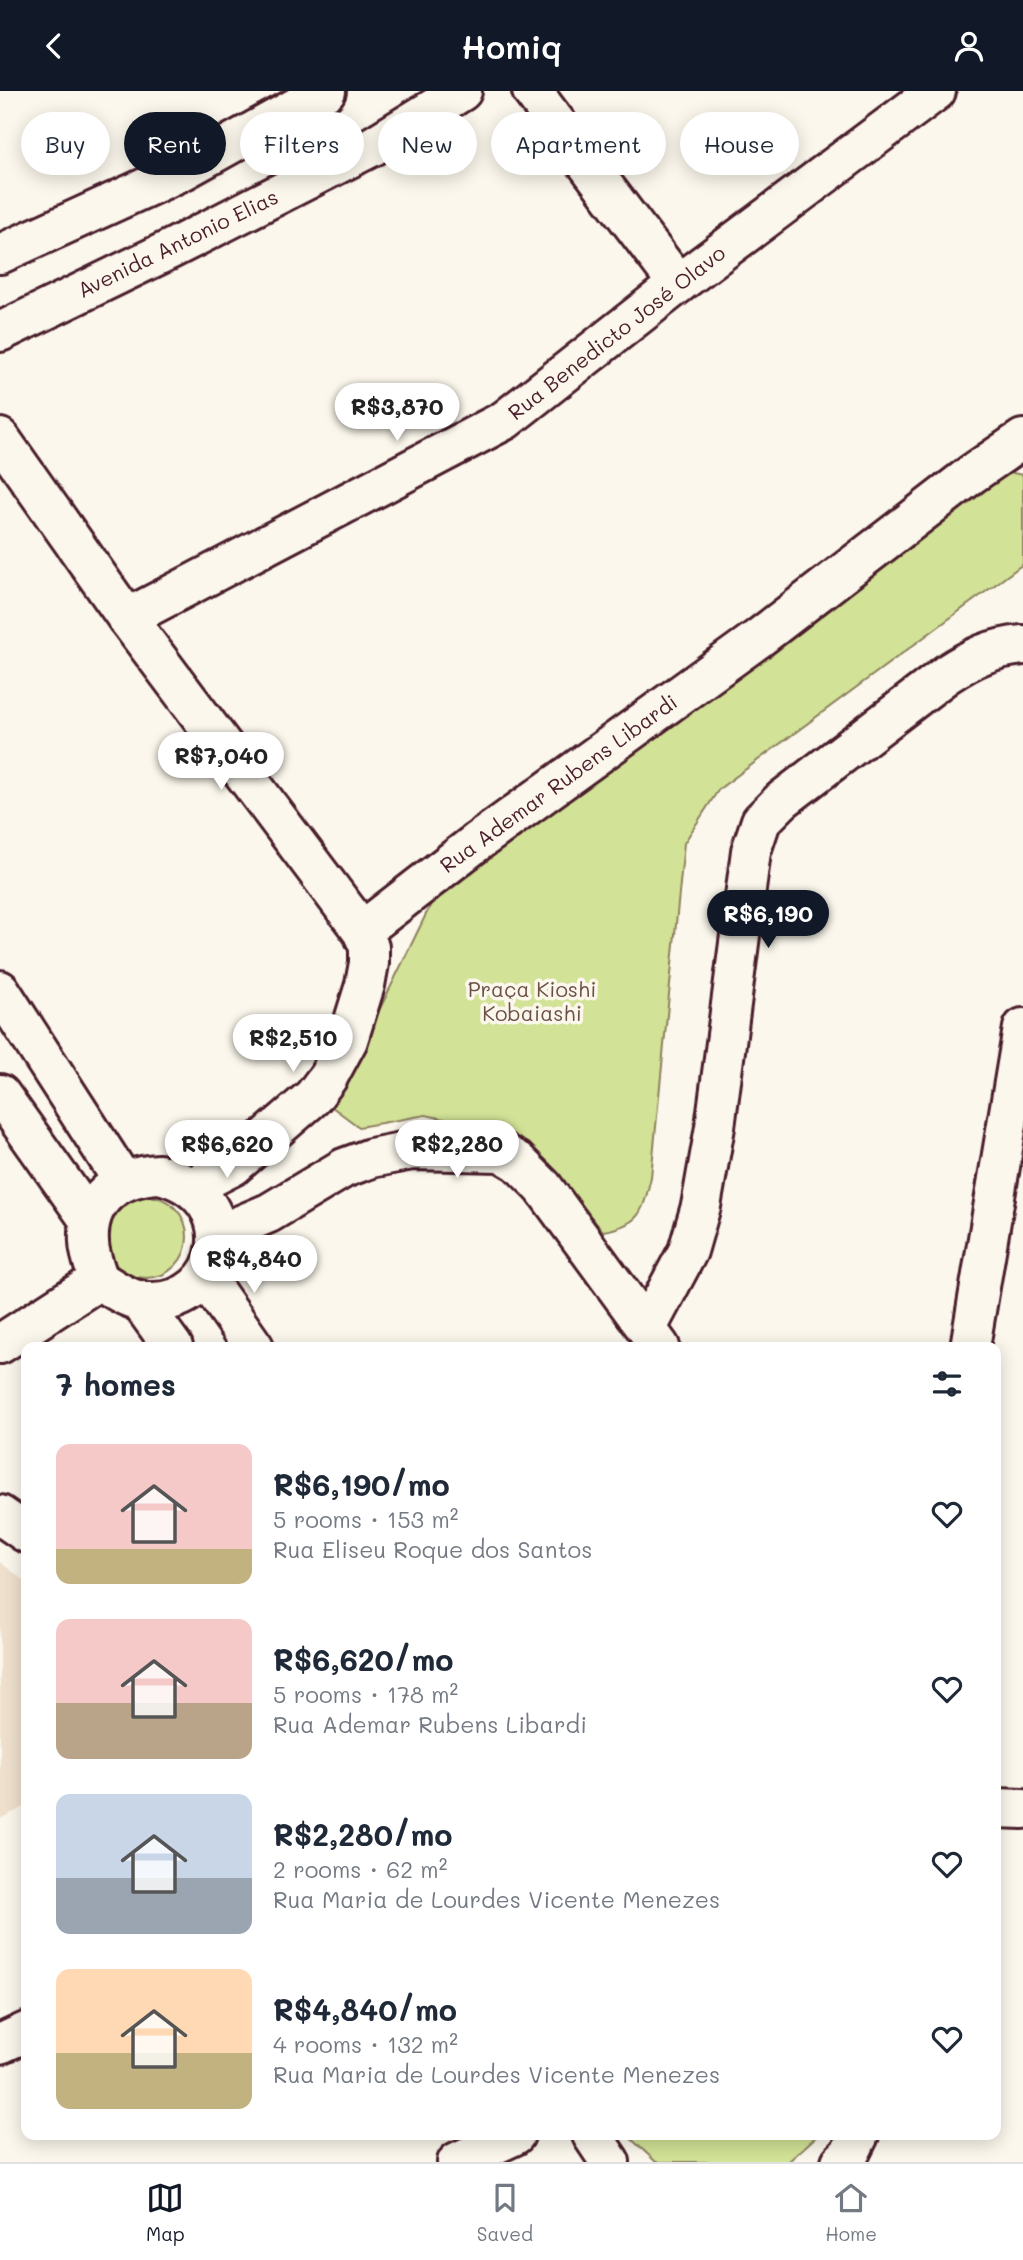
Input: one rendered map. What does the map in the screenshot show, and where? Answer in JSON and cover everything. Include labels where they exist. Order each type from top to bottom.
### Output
[{"type":"street","points":[[0,254],[182,171],[326,91]]},
{"type":"street","name":"Avenida Antonio Elias","points":[[0,332],[373,146],[463,91]]},
{"type":"street","points":[[532,91],[678,284]]},
{"type":"street","name":"Rua Benedicto José Olavo","points":[[127,618],[505,420],[678,284],[936,91]]},
{"type":"street","points":[[0,438],[127,618],[362,930],[369,947],[365,985],[348,1040],[328,1077],[313,1097],[233,1166],[192,1187]]},
{"type":"street","name":"Rua Ademar Rubens Libardi","points":[[362,930],[477,842],[759,638],[972,474],[1023,439]]},
{"type":"street","points":[[654,1338],[688,1251],[701,1206],[715,1127],[751,851],[761,821],[782,800],[947,674],[974,656],[1023,645]]},
{"type":"street","points":[[0,990],[123,1181]]},
{"type":"street","points":[[971,1342],[1023,1028]]},
{"type":"street","points":[[0,1094],[90,1221]]},
{"type":"street","points":[[217,1235],[269,1213],[344,1168],[371,1158],[412,1150],[501,1152],[518,1162],[542,1187],[654,1338]]},
{"type":"street","points":[[159,1174],[176,1178],[192,1187],[205,1200],[214,1217],[217,1235],[215,1257],[205,1277],[188,1292],[168,1300],[146,1302],[124,1295],[99,1280],[88,1243],[90,1221],[97,1205],[109,1191],[123,1181],[140,1175],[159,1174]]},
{"type":"street","points":[[205,1277],[250,1342]]},
{"type":"street","points":[[0,1344],[99,1280]]},
{"type":"street","points":[[139,1300],[169,1342]]},
{"type":"street","points":[[0,1515],[21,1530]]},
{"type":"street","points":[[1001,1808],[1023,1809]]},
{"type":"street","points":[[0,2044],[21,2034]]},
{"type":"street","points":[[457,2162],[504,2140]]},
{"type":"shaded area","points":[[0,1562],[21,1578],[21,1808],[0,1819]]},
{"type":"green space","name":"Praça Kioshi Kobaiashi","points":[[1008,472],[1023,475],[1023,564],[719,789],[684,843],[651,1177],[642,1207],[633,1220],[603,1231],[533,1151],[518,1139],[426,1115],[359,1127],[332,1107],[433,900],[989,478]]},
{"type":"green space","points":[[146,1196],[162,1200],[175,1208],[183,1221],[187,1237],[183,1253],[175,1266],[162,1274],[146,1278],[130,1274],[117,1266],[109,1253],[105,1237],[109,1221],[117,1208],[130,1200]]},
{"type":"green space","points":[[632,2140],[812,2140],[788,2162],[656,2162]]}]
